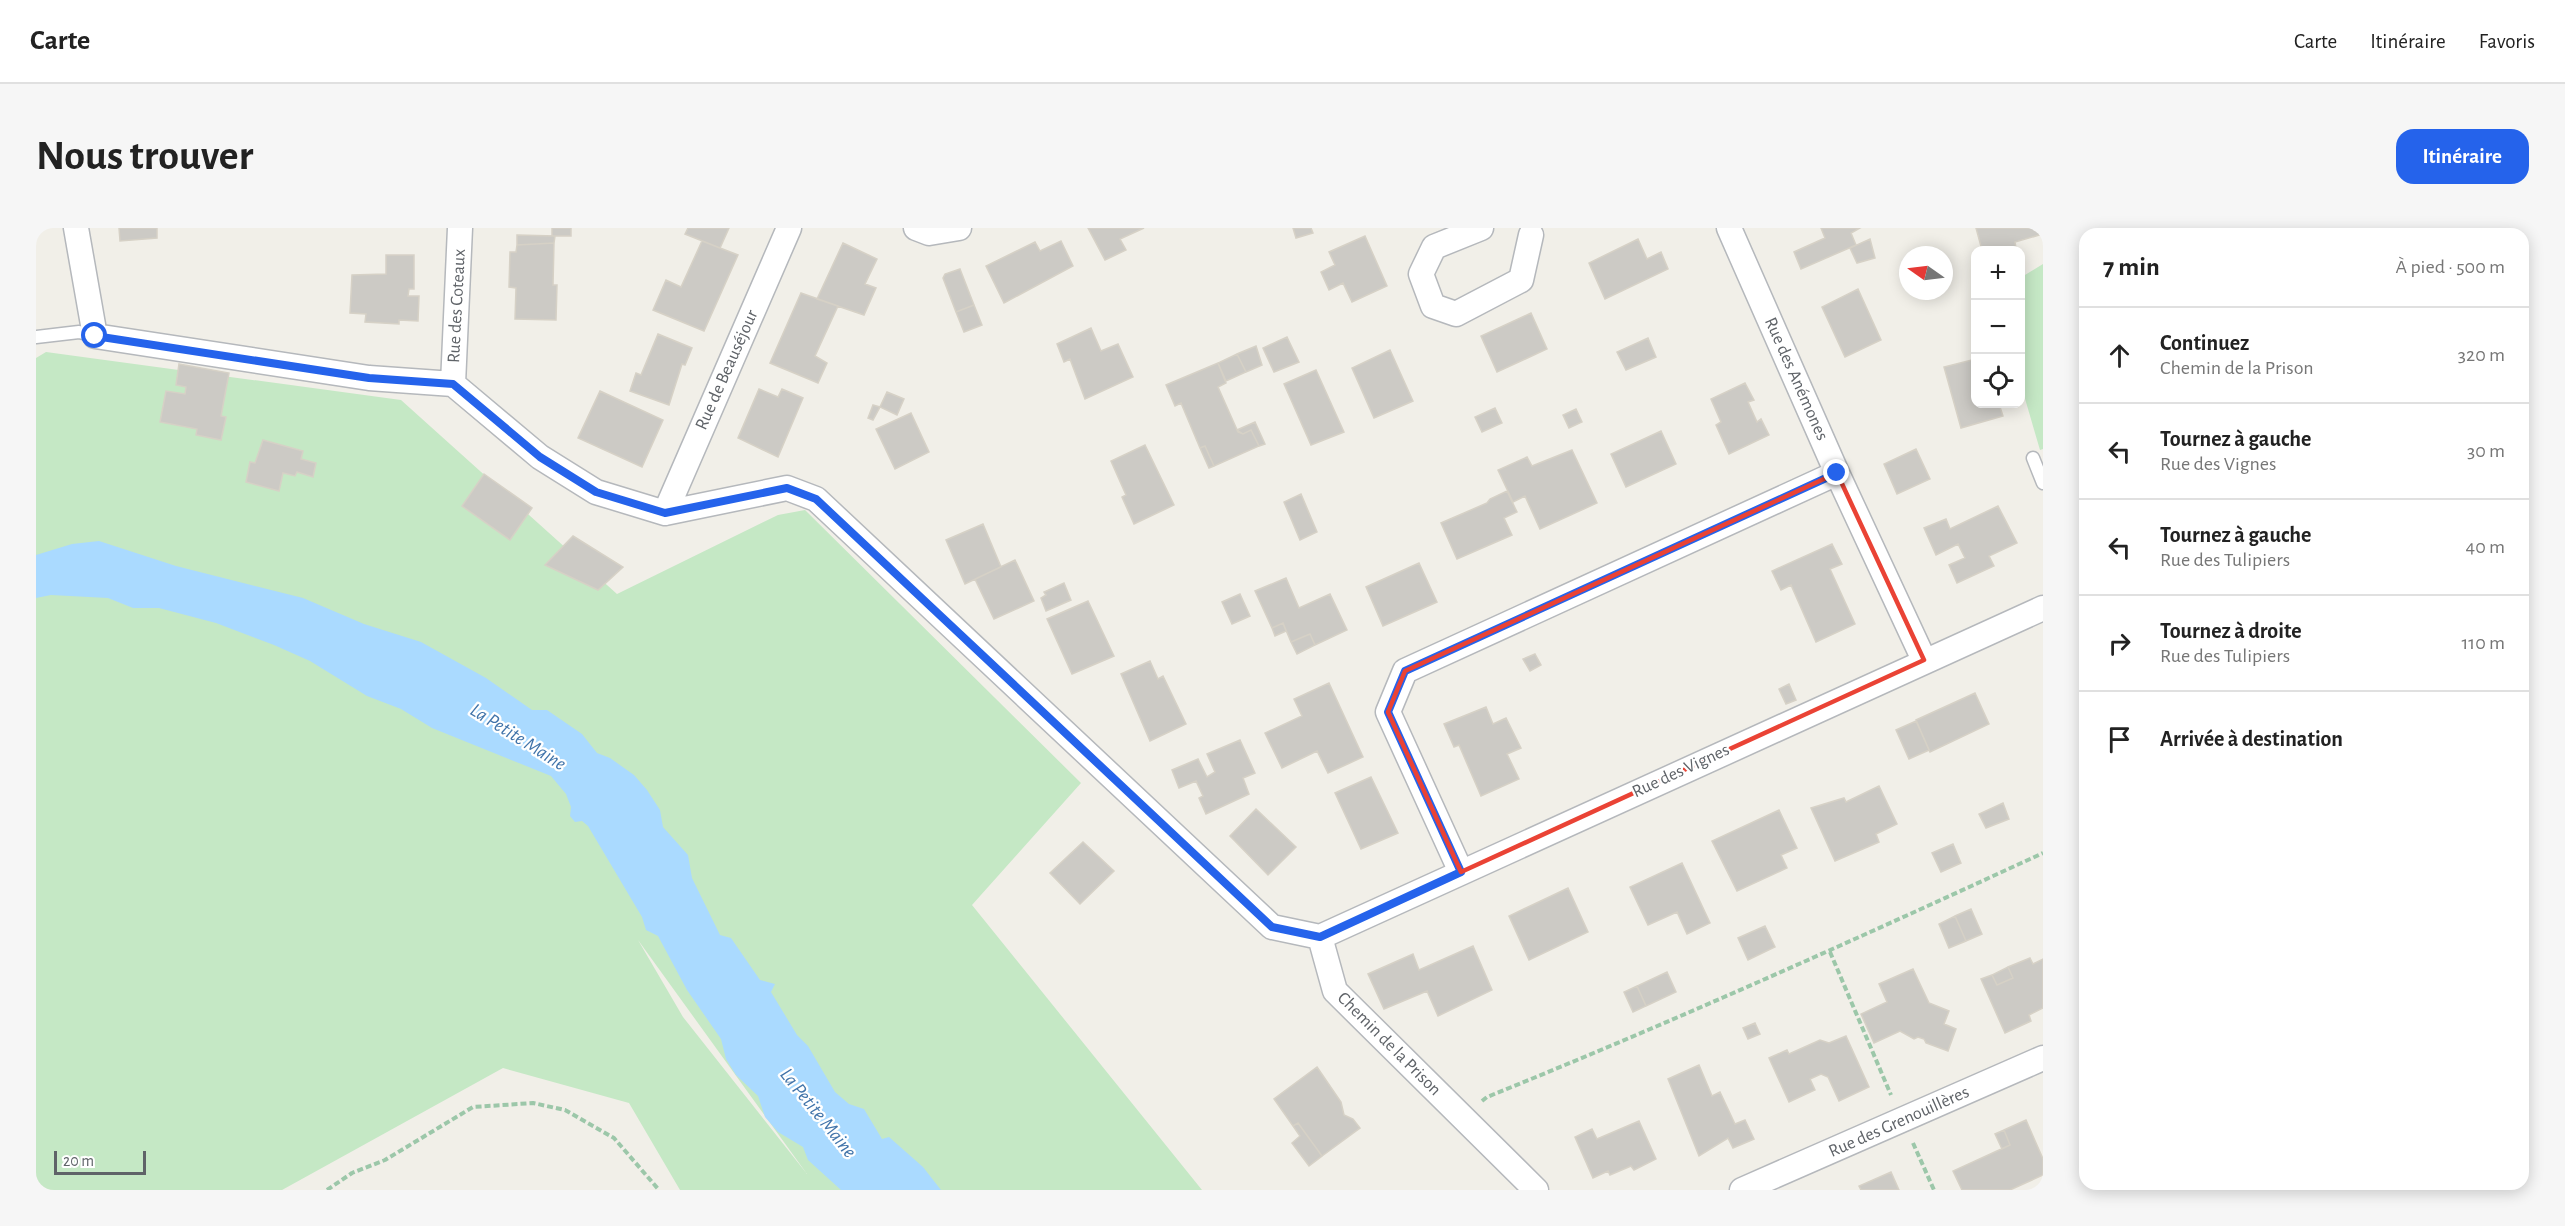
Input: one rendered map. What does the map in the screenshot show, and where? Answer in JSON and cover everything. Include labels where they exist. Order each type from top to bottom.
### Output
[{"type":"street","points":[[76,228],[95,336],[369,378],[453,384],[540,457],[596,492],[665,513],[787,488],[816,499],[1272,927],[1320,937]]},
{"type":"street","name":"Rue des Coteaux","points":[[453,384],[460,228]]},
{"type":"street","name":"Rue de Beauséjour","points":[[665,513],[789,228]]},
{"type":"street","points":[[916,228],[929,233],[959,228]]},
{"type":"street","points":[[1480,228],[1434,247],[1421,274],[1432,306],[1456,314],[1521,280],[1531,230]]},
{"type":"street","name":"Rue des Anémones","points":[[1730,228],[1837,473],[1924,660]]},
{"type":"street","points":[[1461,872],[1388,712],[1405,671],[1837,473]]},
{"type":"street","name":"Rue des Vignes","points":[[1320,937],[1924,660],[2043,608]]},
{"type":"street","name":"Chemin de la Prison","points":[[1320,937],[1335,991],[1536,1190]]},
{"type":"street","name":"Rue des Grenouillères","points":[[1752,1188],[2043,1058]]},
{"type":"lane","points":[[36,337],[79,332],[95,336]]},
{"type":"lane","points":[[2033,458],[2043,483]]},
{"type":"path","points":[[1464,1118],[1487,1097],[1624,1041],[1751,983],[1830,952],[2043,852]]},
{"type":"path","points":[[1830,952],[1934,1190]]},
{"type":"path","points":[[327,1190],[352,1173],[385,1160],[473,1107],[533,1103],[565,1110],[614,1137],[659,1190]]},
{"type":"highlighted area","points":[[1837,473],[1924,660],[1461,872],[1388,712],[1405,671]]},
{"type":"green space","points":[[2043,264],[2043,449],[2040,450],[2025,399],[2025,275]]},
{"type":"green space","points":[[46,352],[401,400],[617,594],[778,515],[805,510],[1081,783],[972,905],[1202,1190],[680,1190],[629,1103],[503,1068],[282,1190],[36,1190],[36,358]],"holes":[[[638,940],[807,1174],[683,1017]]]},
{"type":"water","name":"La Petite Maine","points":[[99,541],[176,566],[303,598],[364,624],[421,642],[486,678],[532,710],[547,710],[582,734],[597,753],[610,758],[634,775],[647,790],[660,810],[663,827],[688,855],[692,878],[720,935],[731,938],[760,980],[775,984],[771,992],[797,1035],[808,1046],[835,1092],[849,1104],[864,1109],[882,1139],[889,1137],[923,1167],[941,1190],[841,1190],[808,1160],[803,1147],[778,1132],[765,1117],[758,1096],[736,1075],[726,1059],[721,1039],[687,990],[658,936],[646,930],[642,917],[588,826],[582,821],[575,822],[570,816],[571,807],[566,794],[551,776],[432,728],[401,709],[367,696],[310,661],[216,623],[159,608],[133,608],[108,598],[51,595],[36,598],[36,555],[72,544]]},
{"type":"building","points":[[119,228],[157,228],[157,238],[120,241]]},
{"type":"building","points":[[552,228],[571,228],[571,236],[552,236]]},
{"type":"building","points":[[688,228],[729,228],[720,248],[685,234]]},
{"type":"building","points":[[1088,228],[1144,228],[1120,239],[1126,250],[1105,260]]},
{"type":"building","points":[[1293,228],[1311,228],[1313,233],[1296,238]]},
{"type":"building","points":[[1821,228],[1860,228],[1851,233],[1856,245],[1801,269],[1794,252],[1825,238]]},
{"type":"building","points":[[1976,228],[2043,228],[2043,234],[2015,242],[2016,246],[1981,246]]},
{"type":"building","points":[[517,235],[555,236],[554,243],[517,245]]},
{"type":"building","points":[[1365,236],[1387,286],[1352,302],[1343,283],[1329,290],[1321,272],[1335,265],[1329,252]]},
{"type":"building","points":[[1638,239],[1647,259],[1661,252],[1668,269],[1605,299],[1589,263]]},
{"type":"building","points":[[1870,239],[1875,258],[1857,263],[1850,248]]},
{"type":"building","points":[[702,241],[738,255],[704,331],[653,310],[666,280],[681,287]]},
{"type":"building","points":[[1061,241],[1073,266],[1004,303],[986,266],[1035,242],[1040,251]]},
{"type":"building","points":[[554,243],[553,285],[557,285],[556,320],[515,319],[516,288],[509,287],[510,252],[516,252],[517,245]]},
{"type":"building","points":[[843,243],[877,259],[865,284],[876,288],[864,315],[817,299]]},
{"type":"building","points":[[386,255],[414,255],[414,289],[409,289],[408,296],[419,296],[418,321],[399,320],[399,324],[365,322],[366,314],[350,313],[352,275],[386,274]]},
{"type":"building","points":[[960,269],[974,305],[956,312],[943,278],[945,274]]},
{"type":"building","points":[[1858,289],[1881,340],[1845,357],[1822,307]]},
{"type":"building","points":[[801,293],[838,306],[815,356],[827,363],[818,383],[770,363]]},
{"type":"building","points":[[974,305],[982,325],[964,332],[956,312]]},
{"type":"building","points":[[1531,313],[1547,349],[1497,372],[1481,336]]},
{"type":"building","points":[[1091,328],[1101,351],[1118,344],[1133,377],[1085,399],[1070,359],[1064,362],[1057,344]]},
{"type":"building","points":[[658,334],[692,348],[685,365],[682,364],[669,405],[630,391],[636,373],[641,375]]},
{"type":"building","points":[[1287,337],[1299,362],[1274,372],[1263,348]]},
{"type":"building","points":[[1648,338],[1656,357],[1626,370],[1617,352]]},
{"type":"building","points":[[1256,346],[1262,365],[1246,372],[1237,354]]},
{"type":"building","points":[[1390,350],[1413,401],[1374,418],[1352,368]]},
{"type":"building","points":[[1237,354],[1246,372],[1226,381],[1218,363]]},
{"type":"building","points":[[1971,360],[1971,408],[2000,408],[2003,416],[1961,428],[1944,367]]},
{"type":"building","points":[[1218,363],[1226,383],[1218,387],[1238,432],[1243,434],[1251,430],[1259,446],[1214,466],[1205,446],[1200,448],[1181,403],[1175,406],[1166,385]]},
{"type":"building","points":[[179,364],[229,373],[221,416],[226,417],[221,440],[196,435],[197,429],[160,422],[166,391],[185,394],[186,387],[176,385]]},
{"type":"building","points":[[1316,370],[1344,432],[1311,445],[1284,384]]},
{"type":"building","points":[[1745,383],[1754,400],[1748,402],[1757,422],[1761,419],[1769,435],[1729,454],[1716,425],[1721,422],[1711,399]]},
{"type":"building","points":[[759,389],[778,397],[782,389],[803,398],[778,457],[738,438]]},
{"type":"building","points":[[600,391],[663,420],[642,467],[578,438]]},
{"type":"building","points":[[887,392],[904,399],[897,415],[880,407]]},
{"type":"building","points":[[873,405],[880,407],[873,420],[868,418]]},
{"type":"building","points":[[1495,408],[1502,423],[1482,432],[1475,417]]},
{"type":"building","points":[[1576,409],[1582,422],[1569,428],[1563,415]]},
{"type":"building","points":[[911,413],[929,452],[895,469],[876,429]]},
{"type":"building","points":[[1255,422],[1265,444],[1259,446],[1251,430],[1243,434],[1237,430]]},
{"type":"building","points":[[1661,431],[1676,464],[1626,487],[1611,454]]},
{"type":"building","points":[[263,440],[303,451],[301,459],[316,463],[313,477],[297,472],[295,476],[283,473],[279,491],[246,482],[250,462],[255,463]]},
{"type":"building","points":[[1145,445],[1174,505],[1134,524],[1122,497],[1126,495],[1111,461]]},
{"type":"building","points":[[1205,446],[1214,466],[1209,468],[1200,448]]},
{"type":"building","points":[[1916,449],[1930,479],[1897,494],[1884,464]]},
{"type":"building","points":[[1572,450],[1597,503],[1540,529],[1525,496],[1513,502],[1498,470],[1527,457],[1532,466]]},
{"type":"building","points":[[484,474],[532,508],[510,540],[462,506]]},
{"type":"building","points":[[1507,491],[1517,512],[1504,518],[1512,535],[1457,559],[1441,523],[1487,503],[1490,499]]},
{"type":"building","points":[[1301,494],[1317,532],[1300,540],[1284,502]]},
{"type":"building","points":[[1998,506],[2017,543],[1989,556],[1994,566],[1957,583],[1949,565],[1965,558],[1958,544],[1936,555],[1924,528],[1946,519],[1950,529]]},
{"type":"building","points":[[983,524],[1001,567],[965,584],[946,540]]},
{"type":"building","points":[[573,536],[623,567],[598,590],[545,565]]},
{"type":"building","points":[[1832,544],[1842,564],[1830,569],[1855,624],[1816,642],[1791,585],[1781,590],[1772,571]]},
{"type":"building","points":[[1015,560],[1034,601],[994,619],[975,579]]},
{"type":"building","points":[[1419,563],[1437,602],[1383,626],[1366,587]]},
{"type":"building","points":[[1286,578],[1299,608],[1330,594],[1347,630],[1315,645],[1310,634],[1291,642],[1283,623],[1272,628],[1255,591]]},
{"type":"building","points":[[1064,583],[1071,600],[1046,611],[1041,598],[1046,595],[1044,592]]},
{"type":"building","points":[[1240,594],[1250,616],[1232,624],[1222,602]]},
{"type":"building","points":[[1088,601],[1114,656],[1072,674],[1047,619]]},
{"type":"building","points":[[1283,623],[1286,631],[1275,636],[1272,628]]},
{"type":"building","points":[[1310,634],[1315,645],[1297,654],[1291,642]]},
{"type":"building","points":[[1535,654],[1541,665],[1530,671],[1523,659]]},
{"type":"building","points":[[1150,661],[1158,679],[1163,676],[1186,724],[1150,741],[1121,674]]},
{"type":"building","points":[[1329,683],[1363,757],[1328,773],[1317,751],[1282,768],[1265,733],[1302,716],[1294,699]]},
{"type":"building","points":[[1789,684],[1796,700],[1786,704],[1779,689]]},
{"type":"building","points":[[1975,693],[1989,724],[1930,752],[1916,720]]},
{"type":"building","points":[[1486,707],[1493,724],[1506,718],[1521,748],[1507,754],[1519,779],[1481,796],[1459,745],[1454,747],[1444,724]]},
{"type":"building","points":[[1916,721],[1929,750],[1909,759],[1896,730]]},
{"type":"building","points":[[1240,740],[1255,773],[1243,778],[1249,794],[1206,814],[1199,798],[1203,796],[1196,781],[1179,788],[1172,770],[1198,759],[1207,777],[1215,772],[1207,754]]},
{"type":"building","points":[[1371,777],[1398,833],[1361,849],[1335,793]]},
{"type":"building","points":[[1879,786],[1897,824],[1876,834],[1879,842],[1835,861],[1811,808],[1844,798],[1846,802]]},
{"type":"building","points":[[2003,803],[2009,819],[1986,828],[1979,814]]},
{"type":"building","points":[[1256,809],[1296,847],[1268,875],[1230,836]]},
{"type":"building","points":[[1779,810],[1797,848],[1781,855],[1787,868],[1737,891],[1712,841]]},
{"type":"building","points":[[1083,842],[1114,871],[1080,904],[1050,873]]},
{"type":"building","points":[[1953,844],[1961,863],[1941,872],[1932,853]]},
{"type":"building","points":[[1682,863],[1710,923],[1687,934],[1677,912],[1648,925],[1630,887]]},
{"type":"building","points":[[1568,888],[1588,932],[1529,960],[1509,916]]},
{"type":"building","points":[[1971,909],[1982,934],[1966,941],[1955,916]]},
{"type":"building","points":[[1955,916],[1966,941],[1949,948],[1939,924]]},
{"type":"building","points":[[1765,926],[1775,947],[1748,960],[1738,938]]},
{"type":"building","points":[[1473,946],[1492,990],[1438,1016],[1427,991],[1384,1009],[1368,974],[1413,954],[1419,970]]},
{"type":"building","points":[[2030,958],[2033,964],[2043,959],[2043,1008],[2029,1015],[2031,1021],[2005,1033],[1981,979],[1992,975],[1997,985],[2013,978],[2008,967]]},
{"type":"building","points":[[2008,967],[2013,978],[1997,985],[1992,975]]},
{"type":"building","points":[[1913,969],[1929,1003],[1949,1011],[1944,1024],[1956,1029],[1948,1051],[1926,1043],[1924,1039],[1918,1037],[1914,1039],[1900,1031],[1874,1043],[1861,1014],[1887,1002],[1879,984]]},
{"type":"building","points":[[1667,972],[1676,992],[1646,1006],[1637,986]]},
{"type":"building","points":[[1637,986],[1646,1006],[1633,1012],[1624,992]]},
{"type":"building","points":[[1755,1023],[1760,1034],[1748,1039],[1743,1028]]},
{"type":"building","points":[[1846,1036],[1869,1087],[1839,1101],[1828,1077],[1821,1074],[1810,1079],[1815,1090],[1789,1102],[1769,1058],[1787,1050],[1789,1054],[1820,1040],[1829,1043]]},
{"type":"building","points":[[1699,1065],[1712,1096],[1720,1092],[1735,1124],[1745,1120],[1754,1139],[1733,1148],[1728,1138],[1699,1156],[1668,1079]]},
{"type":"building","points":[[1317,1067],[1341,1102],[1344,1115],[1353,1119],[1360,1128],[1322,1156],[1298,1123],[1293,1126],[1274,1099]]},
{"type":"building","points":[[2026,1120],[2043,1159],[2043,1175],[2010,1190],[1962,1190],[1953,1171],[2010,1145],[2004,1130]]},
{"type":"building","points":[[1639,1121],[1656,1159],[1634,1170],[1631,1166],[1610,1175],[1608,1171],[1593,1178],[1575,1137],[1592,1129],[1597,1139]]},
{"type":"building","points":[[1298,1123],[1322,1156],[1309,1166],[1292,1143],[1300,1136],[1293,1126]]},
{"type":"building","points":[[2004,1130],[2010,1145],[2002,1149],[1995,1134]]},
{"type":"building","points":[[1891,1172],[1899,1190],[1861,1190],[1859,1186]]},
{"type":"route","points":[[95,336],[369,378],[453,384],[540,457],[596,492],[665,513],[787,488],[816,499],[1272,927],[1320,937],[1461,872],[1388,712],[1405,671],[1837,473]]}]
